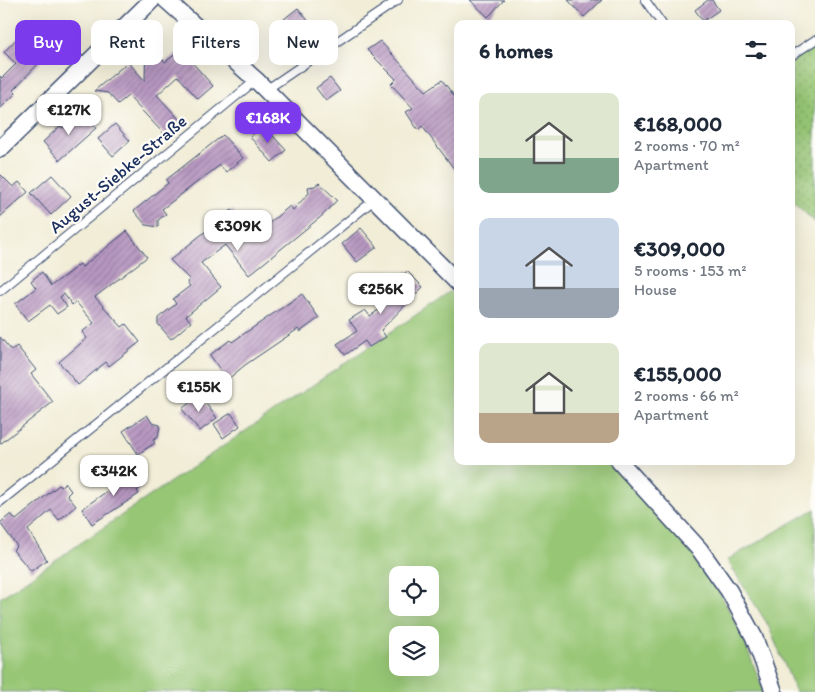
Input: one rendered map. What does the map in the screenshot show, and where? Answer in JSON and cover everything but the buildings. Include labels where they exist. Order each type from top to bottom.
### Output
[{"type":"street","points":[[0,150],[152,0]]},
{"type":"street","points":[[166,0],[261,85],[454,279]]},
{"type":"street","points":[[623,465],[700,550],[729,591],[754,637],[768,680],[774,692]]},
{"type":"lane","name":"August-Siebke-Straße","points":[[0,291],[261,85],[398,0]]},
{"type":"lane","points":[[645,0],[659,20]]},
{"type":"lane","points":[[795,53],[815,40]]},
{"type":"lane","points":[[0,502],[374,200]]},
{"type":"green space","points":[[815,42],[815,222],[795,204],[795,54]]},
{"type":"green space","points":[[451,291],[454,294],[454,465],[619,465],[696,553],[741,633],[764,692],[0,692],[0,598]]},
{"type":"green space","points":[[815,509],[815,692],[796,692],[768,625],[727,560]]}]
